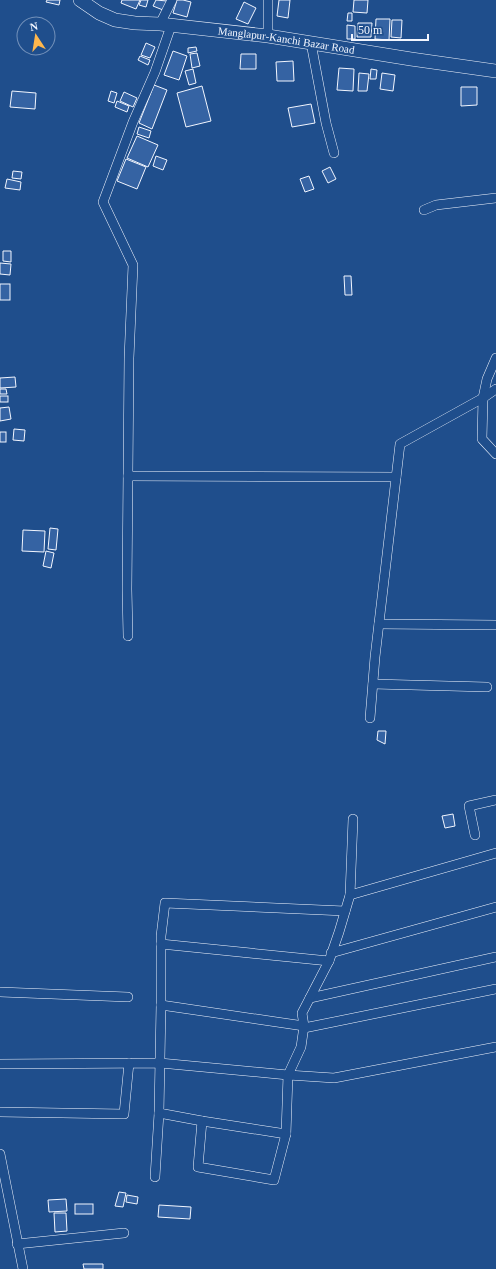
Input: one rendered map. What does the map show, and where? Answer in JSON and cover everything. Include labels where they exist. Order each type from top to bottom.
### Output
[{"type":"street","name":"Manglapur-Kanchi Bazar Road","points":[[80,0],[99,14],[116,20],[268,36],[496,71]]},
{"type":"street","points":[[128,636],[129,358],[133,265],[103,202],[133,122],[155,72],[172,0]]},
{"type":"street","points":[[268,0],[268,36]]},
{"type":"street","points":[[311,43],[326,123],[334,153]]},
{"type":"street","points":[[424,210],[436,205],[496,198]]},
{"type":"street","points":[[496,358],[487,379],[483,398],[482,439],[496,454]]},
{"type":"street","points":[[370,718],[379,624],[400,444],[483,398],[496,389]]},
{"type":"street","points":[[128,476],[396,477]]},
{"type":"street","points":[[379,624],[496,625]]},
{"type":"street","points":[[373,684],[487,687]]},
{"type":"street","points":[[476,835],[469,806],[496,800]]},
{"type":"street","points":[[202,1122],[198,1167],[274,1180],[286,1134],[288,1075],[301,1047],[304,1027],[302,1013],[330,957],[350,895],[353,819]]},
{"type":"street","points":[[350,895],[496,853]]},
{"type":"street","points":[[156,1177],[159,1113],[161,944],[165,903],[346,911]]},
{"type":"street","points":[[161,944],[330,957],[496,907]]},
{"type":"street","points":[[310,998],[496,957]]},
{"type":"street","points":[[161,1005],[304,1027],[496,989]]},
{"type":"street","points":[[0,992],[128,997]]},
{"type":"street","points":[[0,1064],[160,1063],[334,1078],[496,1047]]},
{"type":"street","points":[[0,1112],[124,1114],[129,1063]]},
{"type":"street","points":[[159,1113],[202,1122],[286,1134]]},
{"type":"street","points":[[0,1154],[23,1269]]},
{"type":"street","points":[[17,1244],[124,1233]]},
{"type":"building","points":[[47,0],[60,0],[59,5],[46,2]]},
{"type":"building","points":[[122,0],[140,0],[136,9],[121,3]]},
{"type":"building","points":[[141,0],[148,0],[146,7],[139,5]]},
{"type":"building","points":[[156,0],[167,1],[163,10],[153,6]]},
{"type":"building","points":[[177,0],[191,2],[187,17],[173,13]]},
{"type":"building","points":[[279,0],[290,0],[288,18],[277,16]]},
{"type":"building","points":[[354,0],[368,0],[367,13],[353,12]]},
{"type":"building","points":[[244,2],[256,8],[248,24],[236,19]]},
{"type":"building","points":[[348,13],[352,13],[352,21],[347,21]]},
{"type":"building","points":[[376,19],[390,19],[389,40],[375,39]]},
{"type":"building","points":[[392,20],[402,20],[401,38],[391,37]]},
{"type":"building","points":[[358,23],[372,23],[371,37],[357,37]]},
{"type":"building","points":[[347,25],[355,26],[355,39],[347,39]]},
{"type":"building","points":[[146,43],[155,47],[150,58],[141,55]]},
{"type":"building","points":[[196,47],[197,51],[188,53],[188,48]]},
{"type":"building","points":[[173,51],[187,56],[179,80],[164,75]]},
{"type":"building","points":[[197,53],[200,66],[192,68],[190,54]]},
{"type":"building","points":[[241,54],[256,54],[256,69],[240,69]]},
{"type":"building","points":[[140,56],[150,60],[148,65],[138,60]]},
{"type":"building","points":[[293,61],[294,81],[277,81],[276,62]]},
{"type":"building","points":[[339,68],[354,69],[353,91],[337,90]]},
{"type":"building","points":[[193,69],[196,83],[189,85],[185,71]]},
{"type":"building","points":[[371,69],[377,70],[376,79],[370,79]]},
{"type":"building","points":[[359,73],[369,74],[367,91],[358,91]]},
{"type":"building","points":[[382,73],[395,75],[393,91],[380,89]]},
{"type":"building","points":[[154,85],[167,90],[152,129],[139,123]]},
{"type":"building","points":[[202,86],[211,121],[186,127],[177,93]]},
{"type":"building","points":[[461,87],[477,87],[477,105],[461,106]]},
{"type":"building","points":[[12,91],[36,93],[35,109],[10,107]]},
{"type":"building","points":[[111,91],[117,93],[114,103],[108,101]]},
{"type":"building","points":[[124,92],[137,98],[133,107],[120,101]]},
{"type":"building","points":[[117,101],[129,106],[127,112],[115,107]]},
{"type":"building","points":[[311,104],[315,123],[292,127],[288,108]]},
{"type":"building","points":[[139,127],[151,131],[149,138],[137,134]]},
{"type":"building","points":[[137,136],[158,145],[148,167],[127,158]]},
{"type":"building","points":[[156,156],[167,160],[163,170],[153,166]]},
{"type":"building","points":[[126,159],[146,167],[137,189],[117,181]]},
{"type":"building","points":[[330,167],[336,179],[328,183],[322,171]]},
{"type":"building","points":[[13,171],[22,172],[21,179],[12,178]]},
{"type":"building","points":[[309,176],[314,189],[305,192],[300,179]]},
{"type":"building","points":[[7,179],[21,182],[20,190],[5,188]]},
{"type":"building","points":[[3,251],[11,251],[11,262],[3,261]]},
{"type":"building","points":[[0,263],[11,264],[10,275],[0,274]]},
{"type":"building","points":[[344,276],[351,276],[352,295],[345,295]]},
{"type":"building","points":[[0,284],[10,284],[10,300],[0,300]]},
{"type":"building","points":[[15,377],[16,387],[0,388],[0,378]]},
{"type":"building","points":[[0,389],[6,389],[7,394],[0,394]]},
{"type":"building","points":[[0,396],[8,396],[8,402],[0,402]]},
{"type":"building","points":[[9,407],[11,419],[0,421],[0,408]]},
{"type":"building","points":[[14,429],[25,430],[24,441],[13,440]]},
{"type":"building","points":[[0,432],[6,432],[6,442],[0,442]]},
{"type":"building","points":[[50,528],[58,529],[56,550],[48,549]]},
{"type":"building","points":[[23,530],[45,531],[44,552],[22,551]]},
{"type":"building","points":[[46,551],[54,553],[51,568],[43,566]]},
{"type":"building","points":[[378,731],[386,731],[385,744],[377,740]]},
{"type":"building","points":[[453,814],[455,826],[445,828],[442,816]]},
{"type":"building","points":[[119,1192],[126,1193],[123,1207],[115,1206]]},
{"type":"building","points":[[127,1195],[138,1197],[137,1204],[126,1202]]},
{"type":"building","points":[[66,1199],[67,1211],[49,1212],[48,1200]]},
{"type":"building","points":[[75,1204],[93,1204],[93,1214],[75,1214]]},
{"type":"building","points":[[159,1205],[191,1207],[190,1219],[158,1217]]},
{"type":"building","points":[[54,1213],[66,1213],[67,1231],[55,1232]]},
{"type":"building","points":[[83,1264],[103,1264],[103,1269],[84,1269]]}]
